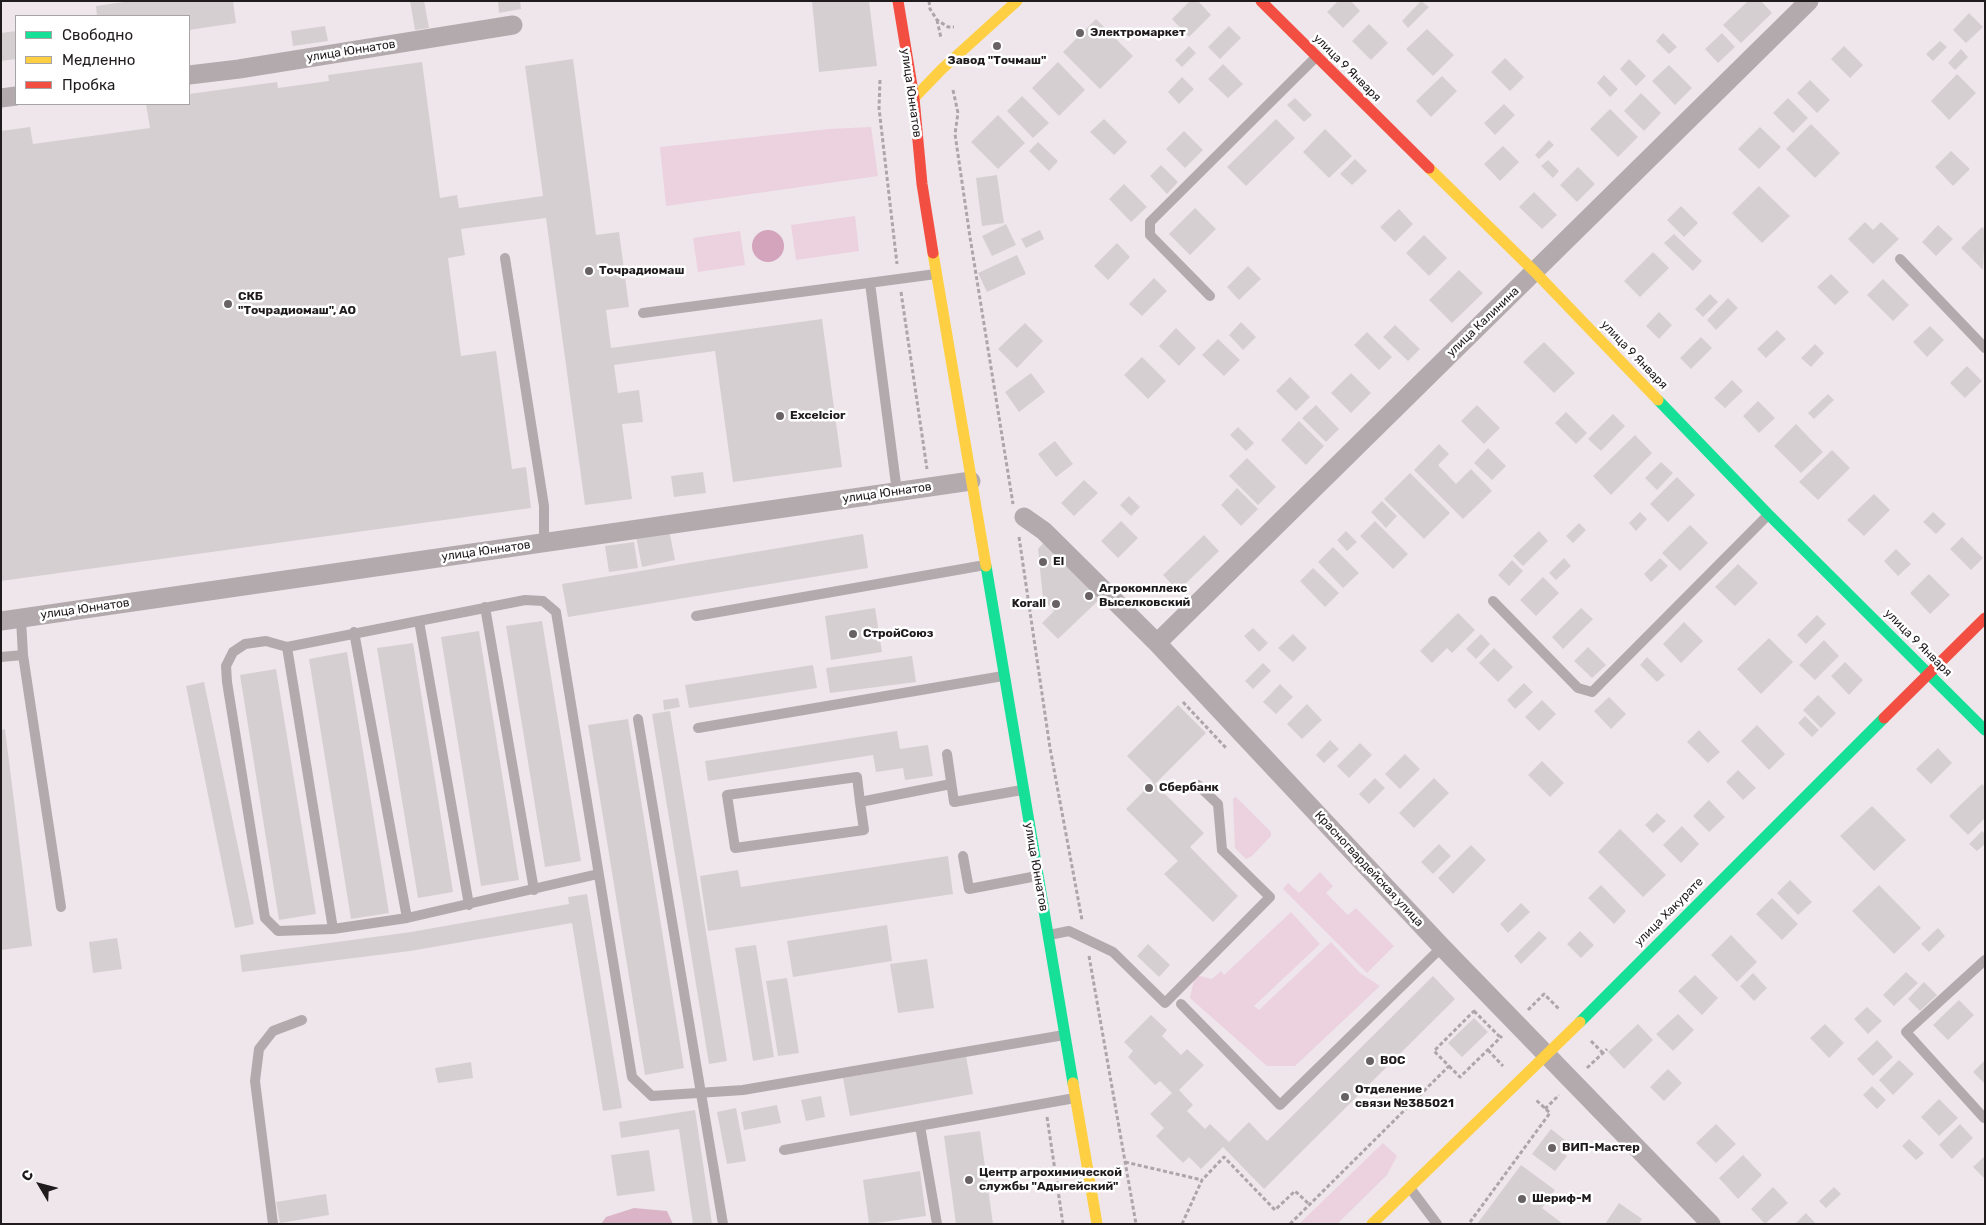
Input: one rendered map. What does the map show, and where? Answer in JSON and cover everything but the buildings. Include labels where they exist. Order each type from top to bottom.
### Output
[{"type":"main road","name":"улица Юннатов","points":[[898,1],[914,98],[922,184],[1097,1224]]},
{"type":"main road","points":[[914,98],[1017,1]]},
{"type":"main road","name":"улица 9 Января","points":[[1262,1],[1316,58],[1536,272],[1768,514],[1930,673],[1985,730]]},
{"type":"main road","name":"улица Хакурате","points":[[1372,1224],[1547,1054],[1985,618]]},
{"type":"street","name":"улица Калинина","points":[[1157,642],[1536,272],[1809,1]]},
{"type":"street","name":"улица Юннатов","points":[[190,75],[239,69],[513,25]]},
{"type":"street","points":[[1,98],[15,96]]},
{"type":"street","name":"улица Юннатов","points":[[1,621],[971,481]]},
{"type":"street","name":"Красногвардейская улица","points":[[1019,519],[1044,531],[1157,642],[1442,947],[1711,1224]]},
{"type":"lane","points":[[1210,296],[1150,235],[1150,222],[1316,58]]},
{"type":"lane","points":[[505,258],[544,506],[544,543]]},
{"type":"lane","points":[[1900,259],[1985,348]]},
{"type":"lane","points":[[643,313],[937,274]]},
{"type":"lane","points":[[870,283],[897,492]]},
{"type":"lane","points":[[1493,601],[1578,688],[1592,692],[1768,514]]},
{"type":"lane","points":[[696,616],[985,565]]},
{"type":"lane","points":[[598,874],[407,918],[333,929],[278,931],[265,918],[226,682],[226,666],[233,652],[245,644],[266,641],[287,647],[354,632],[525,600],[543,602],[556,612],[632,1077],[652,1096],[743,1090],[1065,1035]]},
{"type":"lane","points":[[485,607],[534,890]]},
{"type":"lane","points":[[21,619],[23,655],[61,907]]},
{"type":"lane","points":[[419,621],[469,905]]},
{"type":"lane","points":[[354,632],[407,918]]},
{"type":"lane","points":[[287,647],[333,929]]},
{"type":"lane","points":[[1,657],[23,655]]},
{"type":"lane","points":[[698,728],[1004,675]]},
{"type":"lane","points":[[638,719],[723,1224]]},
{"type":"lane","points":[[947,754],[954,802],[1023,790]]},
{"type":"lane","points":[[857,777],[860,802],[864,830],[734,848],[727,795],[857,777]]},
{"type":"lane","points":[[860,802],[951,784]]},
{"type":"lane","points":[[1048,935],[1069,931],[1113,952],[1165,1002],[1270,896],[1222,850],[1218,804],[1198,785]]},
{"type":"lane","points":[[963,856],[969,889],[1038,876]]},
{"type":"lane","points":[[1181,1004],[1280,1105],[1442,947]]},
{"type":"lane","points":[[1984,1118],[1906,1032],[1985,960]]},
{"type":"lane","points":[[273,1224],[255,1081],[259,1049],[272,1031],[302,1020]]},
{"type":"lane","points":[[784,1150],[1076,1098]]},
{"type":"lane","points":[[920,1126],[937,1224]]},
{"type":"lane","points":[[1410,1187],[1437,1224]]},
{"type":"path","points":[[938,20],[958,113],[955,134],[967,219],[1019,519],[1050,748],[1136,1224]]},
{"type":"path","points":[[1183,702],[1230,752]]},
{"type":"path","points":[[1474,1011],[1434,1051],[1460,1077],[1544,994]]},
{"type":"path","points":[[1471,1003],[1474,1011],[1500,1037]]},
{"type":"path","points":[[1470,1222],[1550,1114],[1488,1050]]},
{"type":"path","points":[[1290,1224],[1449,1066]]},
{"type":"path","points":[[1045,1104],[1062,1219],[1061,1224]]},
{"type":"path","points":[[1182,1224],[1202,1180],[1224,1157],[1275,1210],[1296,1191],[1309,1204]]},
{"type":"path","points":[[1125,1162],[1202,1180]]},
{"type":"shaded area","points":[[871,127],[878,176],[666,206],[660,147],[829,129]]},
{"type":"shaded area","points":[[855,216],[859,251],[796,260],[791,225]]},
{"type":"shaded area","points":[[768,230],[774,231],[779,235],[783,240],[783,252],[779,257],[774,261],[768,262],[762,261],[757,257],[753,252],[752,246],[753,240],[757,235],[762,231]]},
{"type":"shaded area","points":[[740,231],[745,265],[698,272],[693,238]]},
{"type":"shaded area","points":[[1236,797],[1271,832],[1271,836],[1252,856],[1246,859],[1235,848],[1233,798]]},
{"type":"shaded area","points":[[1320,872],[1333,886],[1326,893],[1348,915],[1356,908],[1394,946],[1367,973],[1283,889],[1288,883],[1299,893]]},
{"type":"shaded area","points":[[1291,912],[1320,944],[1254,1006],[1259,1010],[1331,942],[1360,973],[1380,986],[1295,1066],[1267,1066],[1190,998],[1195,975],[1212,979],[1221,971],[1224,975]]},
{"type":"shaded area","points":[[1383,1143],[1397,1156],[1387,1175],[1337,1224],[1299,1224]]},
{"type":"shaded area","points":[[634,1208],[667,1211],[673,1224],[601,1224],[606,1217]]},
{"type":"traffic: fast","points":[[1658,400],[1768,514],[1985,730]]},
{"type":"traffic: fast","points":[[986,566],[1073,1083]]},
{"type":"traffic: fast","points":[[1580,1022],[1884,718]]},
{"type":"traffic: slow","points":[[914,98],[942,69],[1017,1]]},
{"type":"traffic: slow","points":[[1429,168],[1535,272],[1658,400]]},
{"type":"traffic: slow","points":[[933,253],[986,566]]},
{"type":"traffic: slow","points":[[1372,1224],[1580,1022]]},
{"type":"traffic: slow","points":[[1073,1083],[1097,1224]]},
{"type":"traffic: jam","points":[[898,1],[914,98],[922,184],[933,253]]},
{"type":"traffic: jam","points":[[1261,1],[1429,168]]},
{"type":"traffic: jam","points":[[1884,718],[1985,618]]},
{"type":"place","name":"Электромаркет","points":[[1080,33]]},
{"type":"place","name":"Завод \"Точмаш\"","points":[[997,46]]},
{"type":"place","name":"Точрадиомаш","points":[[589,271]]},
{"type":"place","name":"СКБ \"Точрадиомаш\", АО","points":[[228,304]]},
{"type":"place","name":"Excelcior","points":[[780,416]]},
{"type":"place","name":"El","points":[[1043,562]]},
{"type":"place","name":"Агрокомплекс Выселковский","points":[[1089,596]]},
{"type":"place","name":"Korall","points":[[1056,604]]},
{"type":"place","name":"СтройСоюз","points":[[853,634]]},
{"type":"place","name":"Сбербанк","points":[[1149,788]]},
{"type":"place","name":"ВОС","points":[[1370,1061]]},
{"type":"place","name":"Отделение связи №385021","points":[[1345,1097]]},
{"type":"place","name":"ВИП-Мастер","points":[[1552,1148]]},
{"type":"place","name":"Центр агрохимической службы \"Адыгейский\"","points":[[969,1180]]},
{"type":"place","name":"Шериф-М","points":[[1522,1199]]}]
